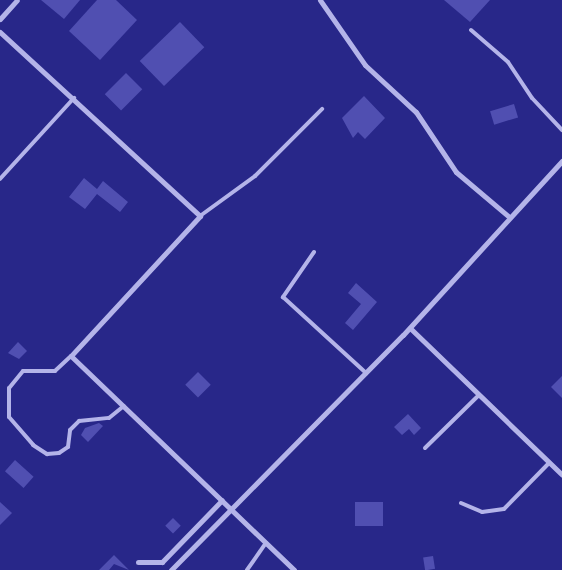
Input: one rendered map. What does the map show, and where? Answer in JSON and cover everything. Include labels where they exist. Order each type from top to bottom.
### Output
[{"type":"street","points":[[0,19],[17,0]]},
{"type":"street","points":[[320,0],[365,65],[416,112],[456,172],[508,216]]},
{"type":"street","points":[[0,32],[74,98],[200,216],[71,356],[294,570]]},
{"type":"street","points":[[171,570],[410,328],[508,216],[562,160]]},
{"type":"street","points":[[410,328],[562,475]]},
{"type":"street","points":[[138,562],[162,562],[222,500]]},
{"type":"lane","points":[[471,30],[508,62],[532,98],[562,130]]},
{"type":"lane","points":[[0,179],[74,98]]},
{"type":"lane","points":[[200,216],[254,176],[322,109]]},
{"type":"lane","points":[[314,252],[283,297],[366,373]]},
{"type":"lane","points":[[71,356],[55,370],[23,371],[10,388],[9,417],[33,445],[47,454],[59,453],[68,447],[70,430],[79,421],[109,418],[124,406]]},
{"type":"lane","points":[[425,448],[479,395]]},
{"type":"lane","points":[[461,503],[482,512],[504,510],[549,463]]},
{"type":"lane","points":[[247,570],[266,543]]},
{"type":"building","points":[[41,0],[80,0],[64,19]]},
{"type":"building","points":[[97,0],[116,0],[137,20],[100,60],[69,31]]},
{"type":"building","points":[[444,0],[490,0],[470,22]]},
{"type":"building","points":[[180,22],[204,47],[164,86],[140,61]]},
{"type":"building","points":[[126,73],[142,89],[121,110],[105,94]]},
{"type":"building","points":[[364,96],[385,118],[365,139],[358,132],[353,138],[342,118]]},
{"type":"building","points":[[514,104],[518,117],[494,125],[490,111]]},
{"type":"building","points":[[84,178],[97,189],[103,181],[128,202],[120,212],[97,194],[85,209],[69,197]]},
{"type":"building","points":[[356,283],[377,302],[353,330],[345,323],[361,304],[348,293]]},
{"type":"building","points":[[18,342],[27,351],[19,359],[8,353]]},
{"type":"building","points":[[198,372],[211,385],[198,397],[185,385]]},
{"type":"building","points":[[562,376],[562,398],[551,387]]},
{"type":"building","points":[[408,414],[421,428],[414,435],[409,429],[402,435],[394,427]]},
{"type":"building","points":[[99,423],[103,426],[88,442],[81,435],[85,428]]},
{"type":"building","points":[[15,460],[34,477],[24,488],[5,471]]},
{"type":"building","points":[[0,502],[12,513],[0,525]]},
{"type":"building","points":[[355,502],[383,502],[383,526],[355,526]]},
{"type":"building","points":[[173,518],[181,526],[173,534],[165,526]]},
{"type":"building","points":[[114,555],[129,570],[114,564],[109,570],[99,570]]},
{"type":"building","points":[[433,556],[435,569],[425,570],[423,558]]}]
